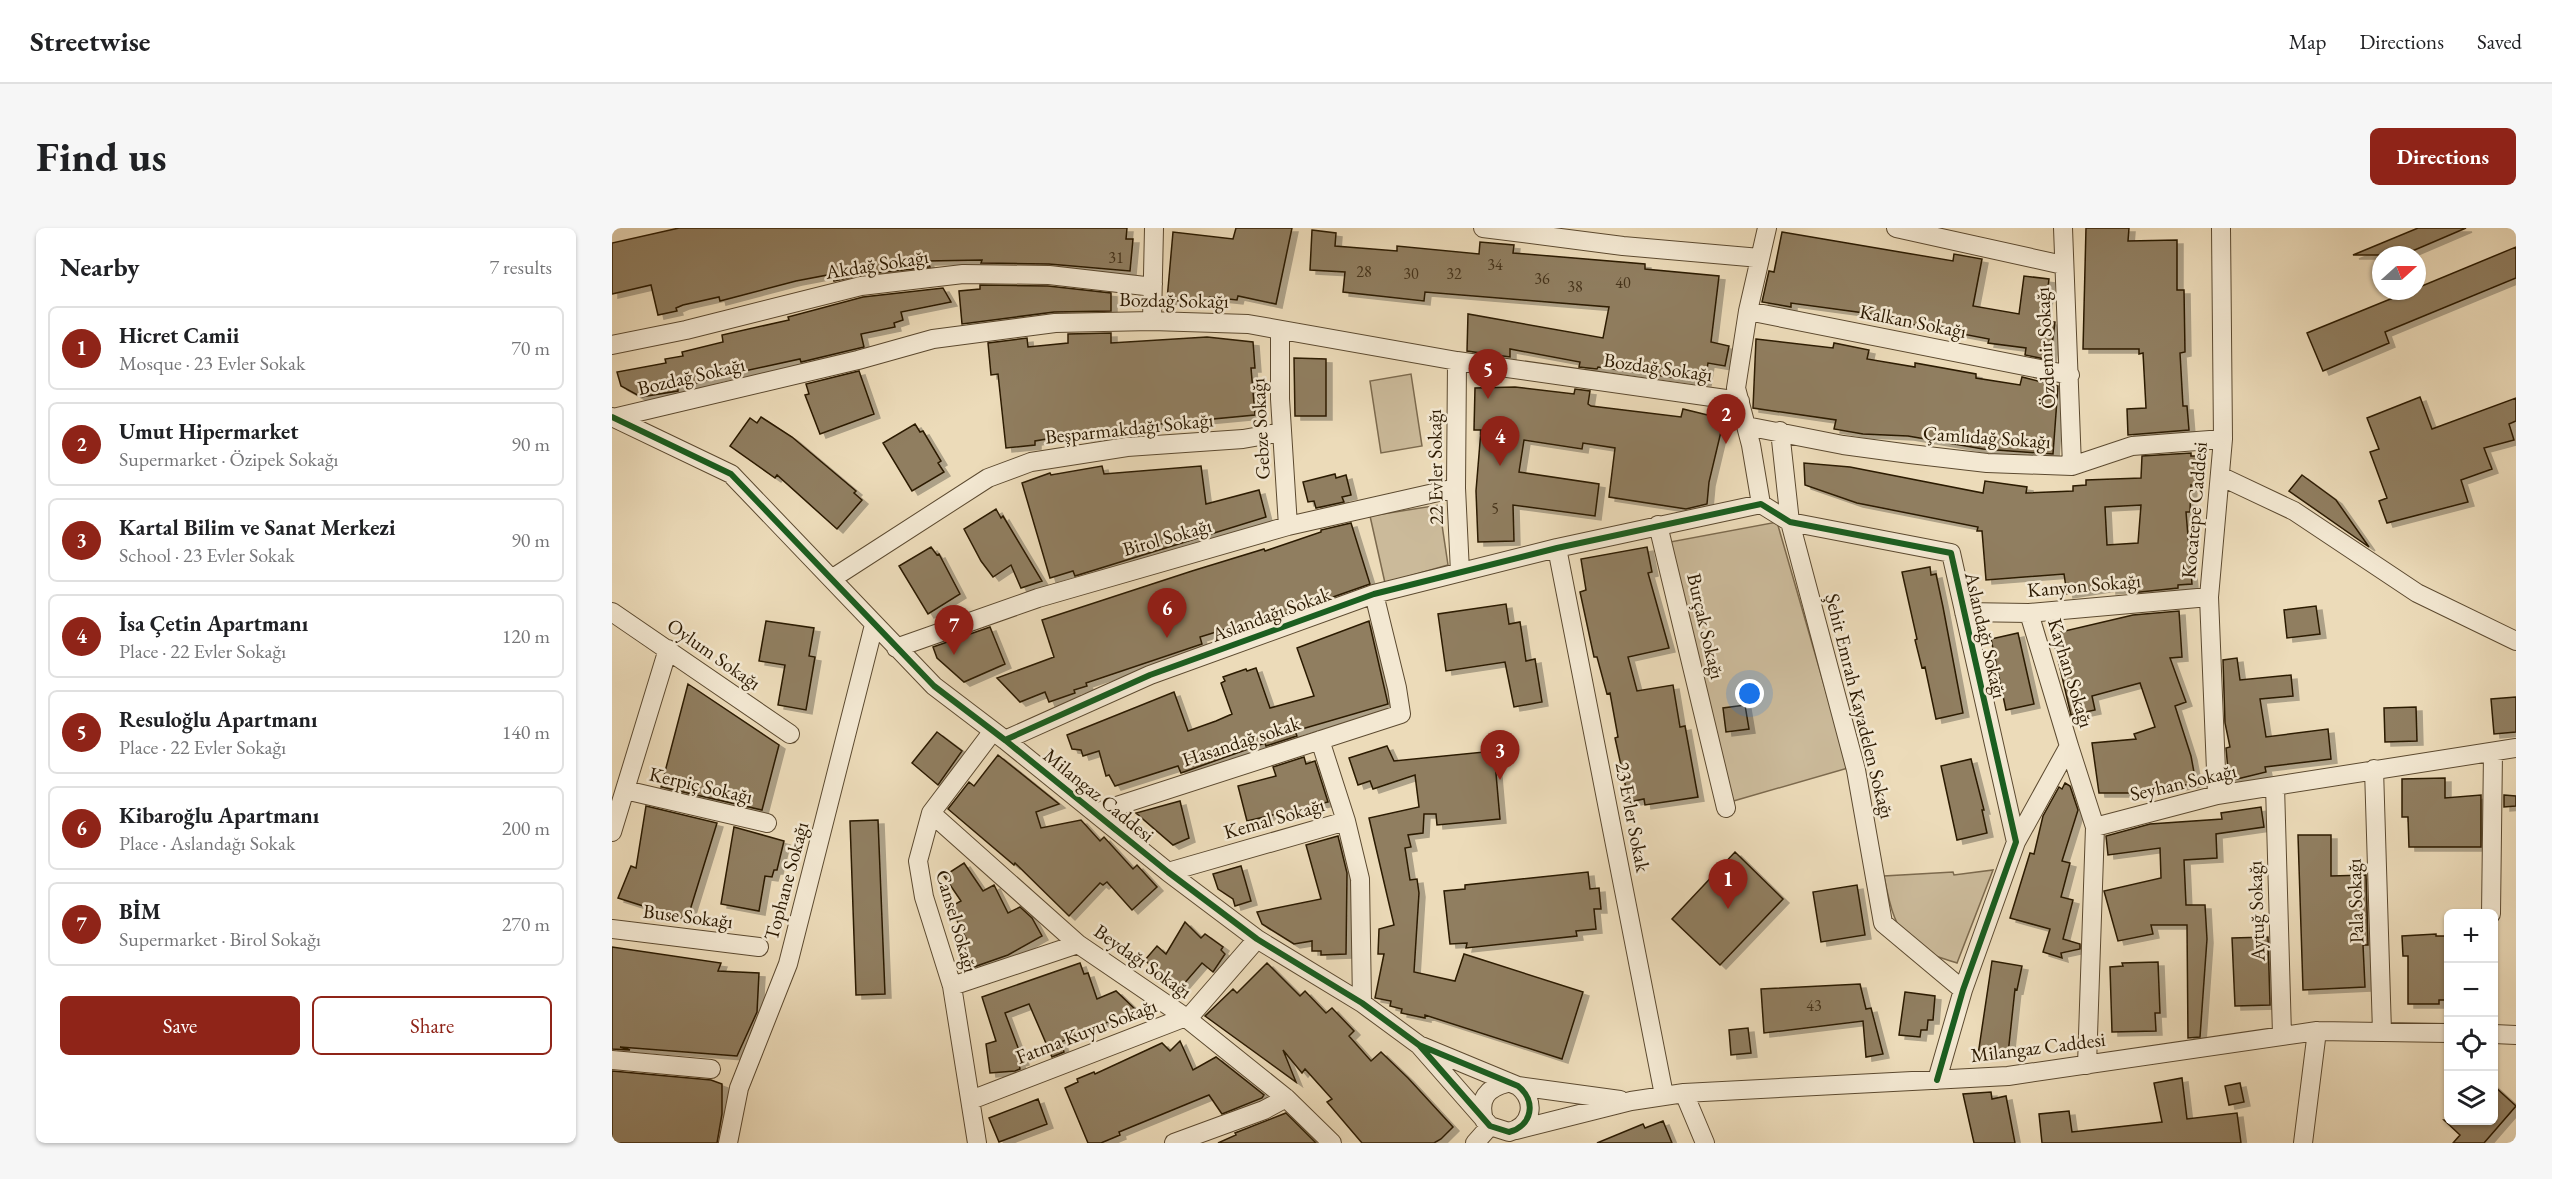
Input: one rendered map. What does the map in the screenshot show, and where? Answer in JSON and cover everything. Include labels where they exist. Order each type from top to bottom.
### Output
[{"type":"street","points":[[1152,321],[1154,228]]},
{"type":"street","points":[[1484,228],[1634,248],[1760,258]]},
{"type":"street","points":[[1557,548],[1761,504],[1736,387],[1748,311],[1767,228]]},
{"type":"street","points":[[1896,228],[2063,265]]},
{"type":"street","name":"Özdemir Sokağı","points":[[2062,228],[2070,375],[2072,466]]},
{"type":"street","name":"Kocatepe Caddesi","points":[[2217,795],[2209,597],[2223,439],[2221,228]]},
{"type":"street","name":"Akdağ Sokağı","points":[[612,345],[686,330],[861,285],[963,274],[1049,275],[1144,286],[1153,284]]},
{"type":"street","name":"Kalkan Sokağı","points":[[1748,311],[2070,375]]},
{"type":"street","name":"Bozdağ Sokağı","points":[[613,418],[848,362],[933,339],[1055,323],[1152,321],[1248,324],[1457,361],[1740,401]]},
{"type":"street","name":"Gebze Sokağı","points":[[1280,330],[1282,432],[1288,526]]},
{"type":"street","name":"22 Evler Sokağı","points":[[1457,361],[1456,488],[1460,572]]},
{"type":"street","name":"Milangaz Caddesi","points":[[613,418],[732,474],[934,686],[1168,872],[1257,939],[1362,1003],[1419,1045],[1487,1123],[1502,1132],[1664,1095],[2008,1076],[2317,1031],[2444,1033]]},
{"type":"street","name":"Çamlıdağ Sokağı","points":[[1746,426],[1843,445],[1987,463],[2072,466],[2132,446],[2223,439]]},
{"type":"street","name":"Beşparmakdağı Sokağı","points":[[833,578],[988,478],[1031,462],[1127,447],[1243,439],[1282,432]]},
{"type":"street","name":"Şehit Emrah Kayadelen Sokağı","points":[[1780,432],[1790,522],[1856,770],[1883,923],[1963,990]]},
{"type":"street","points":[[2220,476],[2294,511],[2417,593],[2516,641]]},
{"type":"street","name":"Birol Sokağı","points":[[896,648],[1038,598],[1288,526],[1456,488]]},
{"type":"street","name":"Aslandağı Sokağı","points":[[1761,504],[1790,522],[1951,553],[2016,842]]},
{"type":"street","name":"Burçak Sokağı","points":[[1658,525],[1726,808]]},
{"type":"street","name":"Aslandağı Sokak","points":[[999,736],[1150,675],[1374,594],[1557,548]]},
{"type":"street","name":"23 Evler Sokak","points":[[1557,548],[1664,1095]]},
{"type":"street","name":"Hasandağ sokak","points":[[1095,813],[1401,714],[1374,594]]},
{"type":"street","name":"Kanyon Sokağı","points":[[1964,612],[2029,613],[2209,597]]},
{"type":"street","name":"Oylum Sokağı","points":[[612,612],[790,734]]},
{"type":"street","name":"Kayhan Sokağı","points":[[2029,613],[2095,827]]},
{"type":"street","name":"Tophane Sokağı","points":[[728,1143],[739,1088],[788,964],[874,625]]},
{"type":"street","points":[[612,832],[668,649]]},
{"type":"street","name":"Cansel Sokağı","points":[[977,1143],[972,1100],[952,986],[919,876],[920,848],[931,813],[999,736]]},
{"type":"street","name":"Kemal Sokağı","points":[[1168,872],[1346,820],[1320,740]]},
{"type":"street","name":"Kayhan Sokağı","points":[[2016,842],[2069,746]]},
{"type":"street","name":"Seyhan Sokağı","points":[[2095,827],[2217,795],[2516,748]]},
{"type":"street","points":[[2491,909],[2493,752]]},
{"type":"street","name":"Pala Sokağı","points":[[2374,769],[2382,1032]]},
{"type":"street","name":"Aytuğ Sokağı","points":[[2275,786],[2282,1035]]},
{"type":"street","name":"Kerpiç Sokağı","points":[[625,790],[767,823]]},
{"type":"street","name":"Beydağı Sokağı","points":[[931,813],[1078,944],[1185,1017],[1286,1098],[1332,1143]]},
{"type":"street","points":[[1346,820],[1360,879],[1362,1003]]},
{"type":"street","points":[[2087,1065],[2095,827]]},
{"type":"street","points":[[1937,1080],[1963,990],[2016,842]]},
{"type":"street","name":"Buse Sokağı","points":[[612,929],[759,947]]},
{"type":"street","name":"Fatma Kuyu Sokağı","points":[[972,1100],[1191,1015],[1257,939]]},
{"type":"street","points":[[952,986],[1078,944]]},
{"type":"street","points":[[2303,1143],[2317,1031]]},
{"type":"street","points":[[2498,1034],[2516,1035]]},
{"type":"street","name":"Milangaz Caddesi","points":[[1419,1045],[1512,1084],[1631,1101]]},
{"type":"street","points":[[612,1060],[711,1069]]},
{"type":"street","points":[[1475,1143],[1487,1123],[1484,1097],[1495,1086],[1512,1084],[1524,1091],[1530,1105],[1527,1120],[1515,1130]]},
{"type":"street","points":[[1684,1093],[1705,1143]]},
{"type":"street","points":[[1174,1143],[1264,1110],[1286,1098]]},
{"type":"shaded area","points":[[1411,374],[1422,446],[1381,453],[1370,381]]},
{"type":"shaded area","points":[[1439,505],[1448,565],[1385,583],[1370,516]]},
{"type":"shaded area","points":[[1777,522],[1848,768],[1730,802],[1670,542]]},
{"type":"shaded area","points":[[1993,870],[1957,963],[1921,950],[1905,936],[1891,907],[1884,876],[1953,872],[1954,875]]},
{"type":"building","points":[[679,228],[1127,228],[1126,239],[1133,239],[1130,271],[1049,264],[981,263],[982,260],[927,261],[930,267],[860,275],[834,281],[833,274],[720,301],[719,297],[683,305],[676,308],[677,311],[658,315],[651,285],[612,294],[612,243]]},
{"type":"building","points":[[1236,228],[1292,228],[1276,304],[1238,296],[1237,300],[1210,297],[1210,303],[1167,300],[1173,232],[1233,239]]},
{"type":"building","points":[[2086,228],[2129,228],[2128,241],[2177,240],[2177,290],[2184,290],[2185,352],[2180,353],[2183,406],[2187,406],[2189,430],[2128,435],[2127,409],[2146,408],[2143,353],[2139,354],[2139,349],[2083,349]]},
{"type":"building","points":[[2418,228],[2466,228],[2424,246],[2375,246]]},
{"type":"building","points":[[1312,230],[1336,233],[1335,246],[1397,251],[1397,246],[1479,254],[1480,242],[1514,245],[1513,253],[1645,264],[1645,269],[1719,276],[1711,342],[1729,346],[1725,366],[1708,363],[1705,382],[1598,367],[1597,369],[1579,367],[1580,362],[1510,349],[1510,357],[1467,351],[1468,314],[1603,338],[1609,307],[1425,292],[1424,301],[1343,292],[1345,272],[1310,270]]},
{"type":"building","points":[[1782,232],[1953,261],[1954,254],[1982,259],[1973,306],[2019,314],[2024,276],[2049,279],[2044,320],[2055,322],[2050,360],[2025,355],[2026,348],[1988,343],[1989,339],[1879,318],[1879,315],[1791,303],[1791,307],[1762,302],[1769,271],[1774,272]]},
{"type":"building","points":[[2372,247],[2372,255],[2353,255]]},
{"type":"building","points":[[2516,247],[2516,278],[2385,332],[2389,343],[2323,371],[2307,333],[2388,300],[2426,300],[2426,284]]},
{"type":"building","points":[[980,285],[1048,286],[1111,293],[1111,311],[1054,312],[962,324],[959,291],[980,289]]},
{"type":"building","points":[[943,288],[951,302],[901,312],[903,320],[894,323],[895,327],[861,334],[864,347],[801,362],[800,359],[717,377],[678,388],[678,391],[641,397],[621,386],[617,372],[666,363],[665,359],[683,356],[682,352],[723,342],[722,335],[789,320],[788,317],[863,297]]},
{"type":"building","points":[[1111,333],[1111,343],[1207,337],[1253,342],[1255,368],[1251,368],[1255,415],[1150,425],[1150,432],[1084,437],[1084,433],[1035,441],[1035,445],[1006,448],[998,374],[991,375],[988,343],[1027,338],[1028,347],[1068,343],[1068,334]]},
{"type":"building","points":[[1756,339],[1833,348],[1834,343],[1869,350],[1867,359],[1915,367],[1915,363],[1976,374],[1976,378],[2020,385],[2022,377],[2058,386],[2053,454],[1983,449],[1908,436],[1863,434],[1834,429],[1836,420],[1753,408]]},
{"type":"building","points":[[1294,358],[1326,359],[1326,416],[1295,416]]},
{"type":"building","points":[[859,371],[874,414],[820,434],[805,395],[809,394],[806,384]]},
{"type":"building","points":[[1515,387],[1574,394],[1575,389],[1590,391],[1588,404],[1591,406],[1681,417],[1683,409],[1724,419],[1709,482],[1707,504],[1686,509],[1609,497],[1615,448],[1583,443],[1582,449],[1524,440],[1519,472],[1599,484],[1595,516],[1513,505],[1514,541],[1478,542],[1476,491],[1481,430],[1474,430],[1475,388]]},
{"type":"building","points":[[2420,397],[2432,429],[2516,398],[2516,421],[2509,424],[2514,440],[2484,448],[2492,469],[2461,480],[2468,502],[2387,523],[2379,501],[2387,498],[2370,452],[2379,449],[2367,418]]},
{"type":"building","points":[[761,417],[792,437],[856,491],[854,493],[862,500],[837,529],[777,475],[775,478],[730,446],[750,418],[757,423]]},
{"type":"building","points":[[915,424],[920,432],[923,431],[941,461],[938,463],[944,472],[912,491],[883,443]]},
{"type":"building","points":[[2191,453],[2191,456],[2197,456],[2195,486],[2191,485],[2190,512],[2186,512],[2192,584],[2178,585],[2178,588],[2131,593],[2131,588],[2110,590],[2110,587],[2067,594],[2064,574],[1986,580],[1982,531],[1977,531],[1978,527],[1857,503],[1805,485],[1804,463],[1850,467],[1983,493],[1985,481],[2027,487],[2026,493],[2073,491],[2073,486],[2086,485],[2086,480],[2141,478],[2142,456]],"holes":[[[2141,505],[2138,543],[2107,545],[2105,507]]]},
{"type":"building","points":[[1102,466],[1104,474],[1201,466],[1206,504],[1259,490],[1266,517],[1075,576],[1073,571],[1050,578],[1022,483],[1050,473],[1051,475]]},
{"type":"building","points":[[1335,474],[1336,478],[1346,475],[1351,495],[1342,497],[1344,502],[1316,508],[1314,501],[1308,502],[1303,482]]},
{"type":"building","points":[[2302,475],[2336,500],[2369,547],[2289,491]]},
{"type":"building","points":[[996,509],[1001,518],[1003,516],[1042,581],[1021,588],[1011,565],[993,577],[981,561],[964,529]]},
{"type":"building","points":[[1351,523],[1370,584],[1262,622],[1261,618],[1200,637],[1202,644],[1086,683],[1087,686],[1074,690],[1075,693],[1049,702],[1045,692],[1020,702],[997,678],[1054,657],[1042,620],[1192,571],[1264,549],[1265,551],[1321,532],[1321,530]]},
{"type":"building","points":[[931,547],[937,555],[939,554],[960,594],[928,614],[899,566]]},
{"type":"building","points":[[1647,547],[1652,572],[1648,573],[1669,648],[1628,657],[1637,691],[1673,685],[1680,727],[1685,726],[1698,797],[1645,805],[1644,799],[1629,802],[1615,738],[1618,737],[1610,693],[1607,694],[1597,657],[1594,657],[1580,592],[1586,590],[1581,559]]},
{"type":"building","points":[[1930,567],[1931,575],[1936,574],[1963,713],[1936,719],[1925,667],[1922,668],[1915,640],[1917,639],[1902,572]]},
{"type":"building","points":[[1506,604],[1509,624],[1520,622],[1526,661],[1535,659],[1542,702],[1514,707],[1505,662],[1446,671],[1438,614]]},
{"type":"building","points":[[2316,606],[2320,634],[2287,638],[2284,610]]},
{"type":"building","points":[[2179,611],[2182,657],[2170,658],[2186,702],[2175,706],[2191,756],[2196,783],[2141,793],[2099,793],[2092,743],[2136,739],[2134,734],[2155,727],[2140,683],[2092,696],[2095,710],[2071,715],[2052,634],[2133,615]]},
{"type":"building","points":[[766,621],[814,628],[809,656],[815,657],[806,710],[778,705],[785,665],[759,661]]},
{"type":"building","points":[[1369,621],[1388,704],[1295,731],[1297,736],[1266,746],[1265,743],[1181,773],[1178,766],[1115,786],[1109,775],[1106,776],[1099,751],[1083,756],[1081,750],[1072,749],[1067,735],[1174,692],[1188,731],[1232,714],[1221,683],[1225,681],[1223,677],[1246,669],[1247,671],[1256,668],[1270,708],[1314,696],[1297,648]]},
{"type":"building","points":[[990,627],[1005,664],[964,682],[937,658],[933,647]]},
{"type":"building","points":[[2018,633],[2034,704],[2006,710],[1991,639]]},
{"type":"building","points":[[2237,658],[2240,680],[2291,675],[2293,696],[2260,699],[2266,737],[2328,729],[2331,759],[2265,767],[2266,772],[2229,781],[2226,748],[2230,747],[2225,723],[2223,660]]},
{"type":"building","points":[[688,684],[779,745],[762,810],[661,787]]},
{"type":"building","points":[[2516,697],[2516,732],[2494,734],[2491,699]]},
{"type":"building","points":[[1745,705],[1749,729],[1726,732],[1723,708]]},
{"type":"building","points":[[2416,707],[2417,741],[2385,742],[2384,708]]},
{"type":"building","points":[[937,732],[962,751],[938,785],[912,763]]},
{"type":"building","points":[[1387,746],[1394,761],[1494,751],[1500,819],[1437,825],[1436,814],[1424,814],[1423,833],[1408,835],[1411,847],[1405,848],[1410,880],[1417,879],[1419,893],[1414,972],[1455,981],[1464,954],[1583,992],[1562,1059],[1425,1015],[1425,1018],[1401,1013],[1402,1009],[1390,1006],[1391,1001],[1375,998],[1384,954],[1378,954],[1379,929],[1394,925],[1369,818],[1419,807],[1415,775],[1373,789],[1370,781],[1358,785],[1349,758]]},
{"type":"building","points":[[998,755],[1059,804],[1036,812],[1041,828],[1081,820],[1100,841],[1104,837],[1133,869],[1137,865],[1157,887],[1132,910],[1107,882],[1103,885],[1100,883],[1069,916],[1015,863],[1014,865],[948,809],[969,782],[974,786]]},
{"type":"building","points":[[1304,757],[1306,764],[1315,761],[1328,802],[1247,821],[1238,786],[1276,776],[1273,767]]},
{"type":"building","points":[[1971,759],[1984,810],[1982,810],[1987,833],[1957,840],[1941,766]]},
{"type":"building","points":[[2445,778],[2445,798],[2481,795],[2481,847],[2409,847],[2408,817],[2402,817],[2402,779]]},
{"type":"building","points":[[2065,783],[2070,786],[2078,810],[2062,861],[2070,863],[2061,897],[2073,900],[2063,939],[2080,944],[2080,949],[2061,953],[2062,958],[2043,952],[2050,929],[2010,918],[2030,853],[2034,854],[2043,816],[2059,787],[2062,789]]},
{"type":"building","points":[[2504,795],[2516,796],[2516,806],[2504,807]]},
{"type":"building","points":[[1180,801],[1189,838],[1173,845],[1136,813]]},
{"type":"building","points":[[646,806],[717,823],[687,920],[618,898],[631,866],[636,868]]},
{"type":"building","points":[[2261,807],[2264,827],[2216,834],[2217,858],[2184,860],[2186,905],[2205,905],[2207,939],[2200,1037],[2188,1038],[2187,925],[2151,925],[2153,934],[2118,941],[2104,891],[2161,878],[2160,848],[2108,855],[2106,836],[2150,824],[2222,819],[2221,813]]},
{"type":"building","points":[[878,820],[885,994],[856,995],[850,821]]},
{"type":"building","points":[[734,827],[784,841],[777,870],[774,870],[772,877],[765,876],[759,911],[721,904]]},
{"type":"building","points":[[2298,835],[2331,835],[2331,876],[2366,875],[2368,945],[2363,945],[2365,987],[2303,990]]},
{"type":"building","points":[[1338,836],[1347,873],[1346,954],[1321,955],[1321,951],[1312,951],[1312,941],[1294,944],[1262,924],[1257,912],[1321,899],[1306,845]]},
{"type":"building","points":[[1735,852],[1783,899],[1720,965],[1672,919]]},
{"type":"building","points":[[964,863],[983,891],[994,885],[1008,913],[1020,907],[1032,918],[1042,936],[1008,955],[968,969],[962,955],[966,954],[962,942],[967,940],[950,907],[961,901],[944,876]]},
{"type":"building","points":[[1241,866],[1251,901],[1235,906],[1233,899],[1218,889],[1213,874]]},
{"type":"building","points":[[1588,872],[1590,889],[1599,888],[1601,909],[1594,909],[1596,929],[1576,931],[1577,936],[1466,948],[1467,943],[1450,944],[1444,891],[1465,889],[1465,885]]},
{"type":"building","points":[[1857,885],[1865,935],[1821,942],[1813,892]]},
{"type":"building","points":[[1185,922],[1201,938],[1205,934],[1223,947],[1221,950],[1225,954],[1213,972],[1202,963],[1176,993],[1145,960],[1157,946],[1166,954]]},
{"type":"building","points":[[2436,934],[2436,936],[2444,936],[2444,1000],[2439,1000],[2439,1004],[2408,1004],[2408,956],[2403,956],[2402,936]]},
{"type":"building","points":[[2268,937],[2270,1005],[2235,1006],[2232,938]]},
{"type":"building","points":[[612,947],[721,963],[718,971],[759,973],[757,1012],[737,1056],[620,1047],[630,1050],[612,1049]]},
{"type":"building","points":[[1992,961],[2022,966],[2017,990],[2015,989],[2008,1054],[1978,1055]]},
{"type":"building","points":[[2158,962],[2160,1013],[2155,1013],[2156,1031],[2112,1032],[2110,967],[2123,966],[2122,963]]},
{"type":"building","points":[[1080,963],[1084,974],[1088,973],[1097,999],[1116,991],[1136,1010],[1061,1042],[1064,1052],[1052,1057],[1029,1004],[1005,1013],[1023,1061],[1019,1062],[1020,1069],[1015,1071],[990,1073],[986,1044],[996,1041],[982,997]]},
{"type":"building","points":[[1267,963],[1300,996],[1305,991],[1326,1013],[1332,1008],[1354,1031],[1349,1036],[1371,1061],[1381,1052],[1453,1127],[1434,1143],[1362,1143],[1327,1102],[1332,1099],[1305,1069],[1302,1073],[1283,1050],[1296,1082],[1205,1016],[1233,989],[1237,993]]},
{"type":"building","points":[[1860,984],[1866,1009],[1871,1008],[1883,1054],[1866,1057],[1863,1021],[1764,1033],[1761,989]]},
{"type":"building","points":[[1905,992],[1935,996],[1933,1020],[1928,1020],[1927,1030],[1921,1030],[1920,1037],[1899,1035]]},
{"type":"building","points":[[1748,1028],[1751,1053],[1731,1055],[1729,1030]]},
{"type":"building","points":[[1180,1041],[1193,1070],[1216,1057],[1264,1095],[1262,1098],[1222,1114],[1209,1095],[1119,1132],[1120,1135],[1101,1143],[1088,1143],[1065,1088],[1078,1082],[1077,1079],[1094,1072],[1095,1074],[1162,1043],[1170,1051]]},
{"type":"building","points":[[612,1071],[711,1080],[722,1084],[722,1114],[717,1143],[612,1143]]},
{"type":"building","points":[[2182,1078],[2187,1119],[2237,1113],[2241,1143],[2042,1143],[2039,1114],[2069,1111],[2072,1132],[2162,1122],[2154,1083]]},
{"type":"building","points":[[2240,1083],[2244,1102],[2229,1105],[2225,1086]]},
{"type":"building","points":[[2498,1090],[2516,1106],[2484,1143],[2453,1143],[2460,1135],[2449,1125],[2498,1125]]},
{"type":"building","points":[[1991,1092],[1992,1099],[2006,1096],[2015,1143],[1974,1143],[1963,1094]]},
{"type":"building","points":[[1038,1099],[1047,1124],[999,1142],[989,1118]]},
{"type":"building","points":[[1286,1113],[1316,1143],[1218,1143],[1236,1135],[1235,1133]]},
{"type":"building","points":[[1663,1121],[1672,1143],[1597,1143],[1643,1124],[1645,1128]]},
{"type":"cycle path","points":[[612,417],[731,474],[934,686],[1005,740],[1168,872],[1257,939],[1362,1003],[1419,1045],[1490,1126],[1509,1132],[1517,1129],[1527,1119],[1530,1106],[1524,1092],[1518,1086],[1419,1045]]},
{"type":"cycle path","points":[[1005,740],[1150,675],[1374,594],[1557,548],[1761,504],[1790,522],[1951,553],[2016,842],[1963,990],[1937,1080]]},
{"type":"place","name":"Resuloğlu Apartmanı","points":[[1488,399]]},
{"type":"place","name":"Umut Hipermarket","points":[[1726,444]]},
{"type":"place","name":"İsa Çetin Apartmanı","points":[[1500,466]]},
{"type":"place","name":"Kibaroğlu Apartmanı","points":[[1167,638]]},
{"type":"place","name":"BİM","points":[[954,655]]},
{"type":"place","name":"Kartal Bilim ve Sanat Merkezi","points":[[1500,780]]},
{"type":"place","name":"Hicret Camii","points":[[1728,909]]}]
